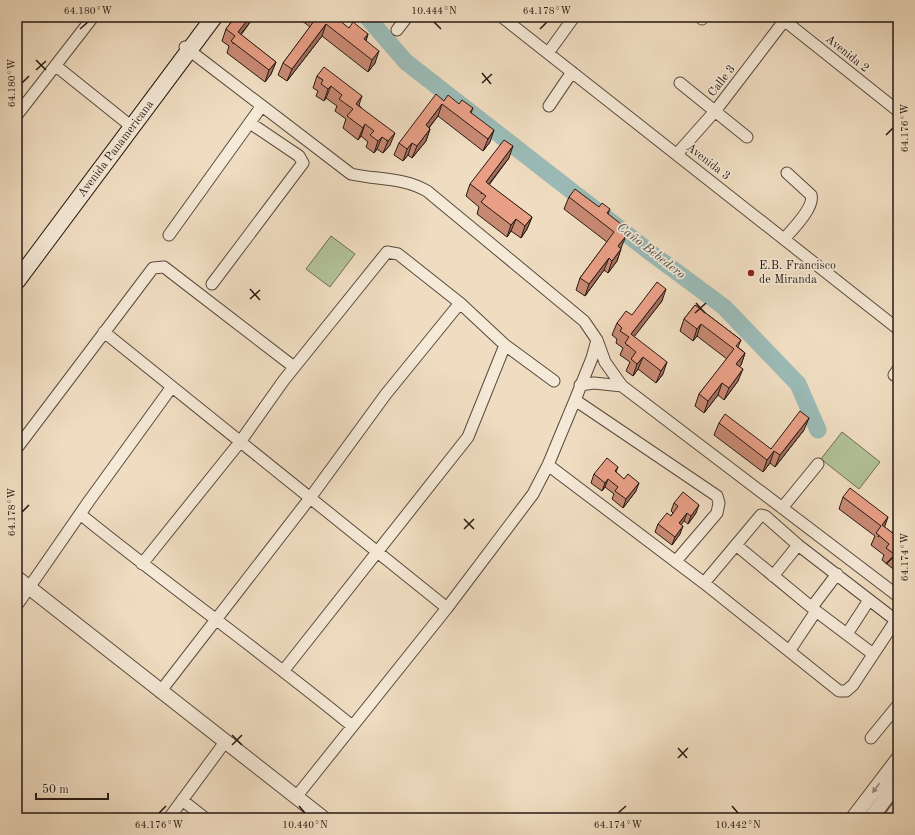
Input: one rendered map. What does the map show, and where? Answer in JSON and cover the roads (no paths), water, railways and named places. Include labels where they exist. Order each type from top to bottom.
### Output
[{"type":"main road","name":"Avenida Panamericana","points":[[186,48],[205,17]]},
{"type":"main road","name":"Avenida Panamericana","points":[[17,280],[129,124],[186,48],[214,17]]},
{"type":"main road","name":"Avenida Panamericana","points":[[17,266],[129,124]]},
{"type":"street","points":[[17,115],[93,17]]},
{"type":"street","points":[[397,30],[407,17]]},
{"type":"street","name":"Avenida 3","points":[[502,17],[898,329]]},
{"type":"street","points":[[548,53],[574,17]]},
{"type":"street","name":"Calle 3","points":[[676,154],[716,110],[782,19]]},
{"type":"street","name":"Avenida 2","points":[[782,19],[898,111]]},
{"type":"street","points":[[186,48],[261,107],[351,174],[368,178],[404,181],[427,191],[561,300],[584,321],[597,340],[605,362],[622,386],[898,596]]},
{"type":"street","points":[[56,66],[129,124]]},
{"type":"street","points":[[549,106],[572,72]]},
{"type":"street","points":[[680,83],[716,110],[747,137]]},
{"type":"street","points":[[169,235],[261,107]]},
{"type":"street","points":[[212,284],[303,163],[299,156],[250,123]]},
{"type":"street","points":[[784,239],[809,208],[813,199],[811,195],[787,174]]},
{"type":"street","points":[[142,564],[240,442],[294,367],[387,252],[398,254],[460,303],[505,345],[554,381]]},
{"type":"street","points":[[17,448],[153,268],[164,267],[294,367]]},
{"type":"street","points":[[160,692],[310,498],[386,394],[460,303]]},
{"type":"street","points":[[104,332],[171,388],[447,608]]},
{"type":"street","points":[[296,797],[447,608],[533,494],[548,465],[592,358],[597,340]]},
{"type":"street","points":[[284,670],[378,553],[468,437],[505,345]]},
{"type":"street","points":[[580,385],[594,383],[622,386]]},
{"type":"street","points":[[17,605],[80,514],[171,388]]},
{"type":"street","points":[[575,400],[717,496],[719,503],[717,513],[676,561]]},
{"type":"street","points":[[782,508],[818,464]]},
{"type":"street","points":[[548,465],[676,561],[839,690],[846,691],[853,685],[897,621],[798,545],[765,516],[761,515],[704,583]]},
{"type":"street","points":[[80,514],[142,564],[284,670],[352,725]]},
{"type":"street","points":[[736,545],[814,609],[873,654]]},
{"type":"street","points":[[773,576],[798,545]]},
{"type":"street","points":[[790,650],[836,574]]},
{"type":"street","points":[[17,578],[160,692],[323,818]]},
{"type":"street","points":[[846,634],[869,600]]},
{"type":"street","points":[[871,738],[898,705]]},
{"type":"street","points":[[169,818],[225,742]]},
{"type":"street","points":[[853,818],[898,758]]},
{"type":"street","points":[[871,818],[898,782]]},
{"type":"street","points":[[182,800],[205,818]]},
{"type":"street","points":[[889,818],[898,806]]},
{"type":"waterway","name":"Caño Bebedero","points":[[367,17],[406,62],[651,253],[724,307],[798,384],[818,430]]},
{"type":"place","name":"E.B. Francisco de Miranda","points":[[751,273]]}]
